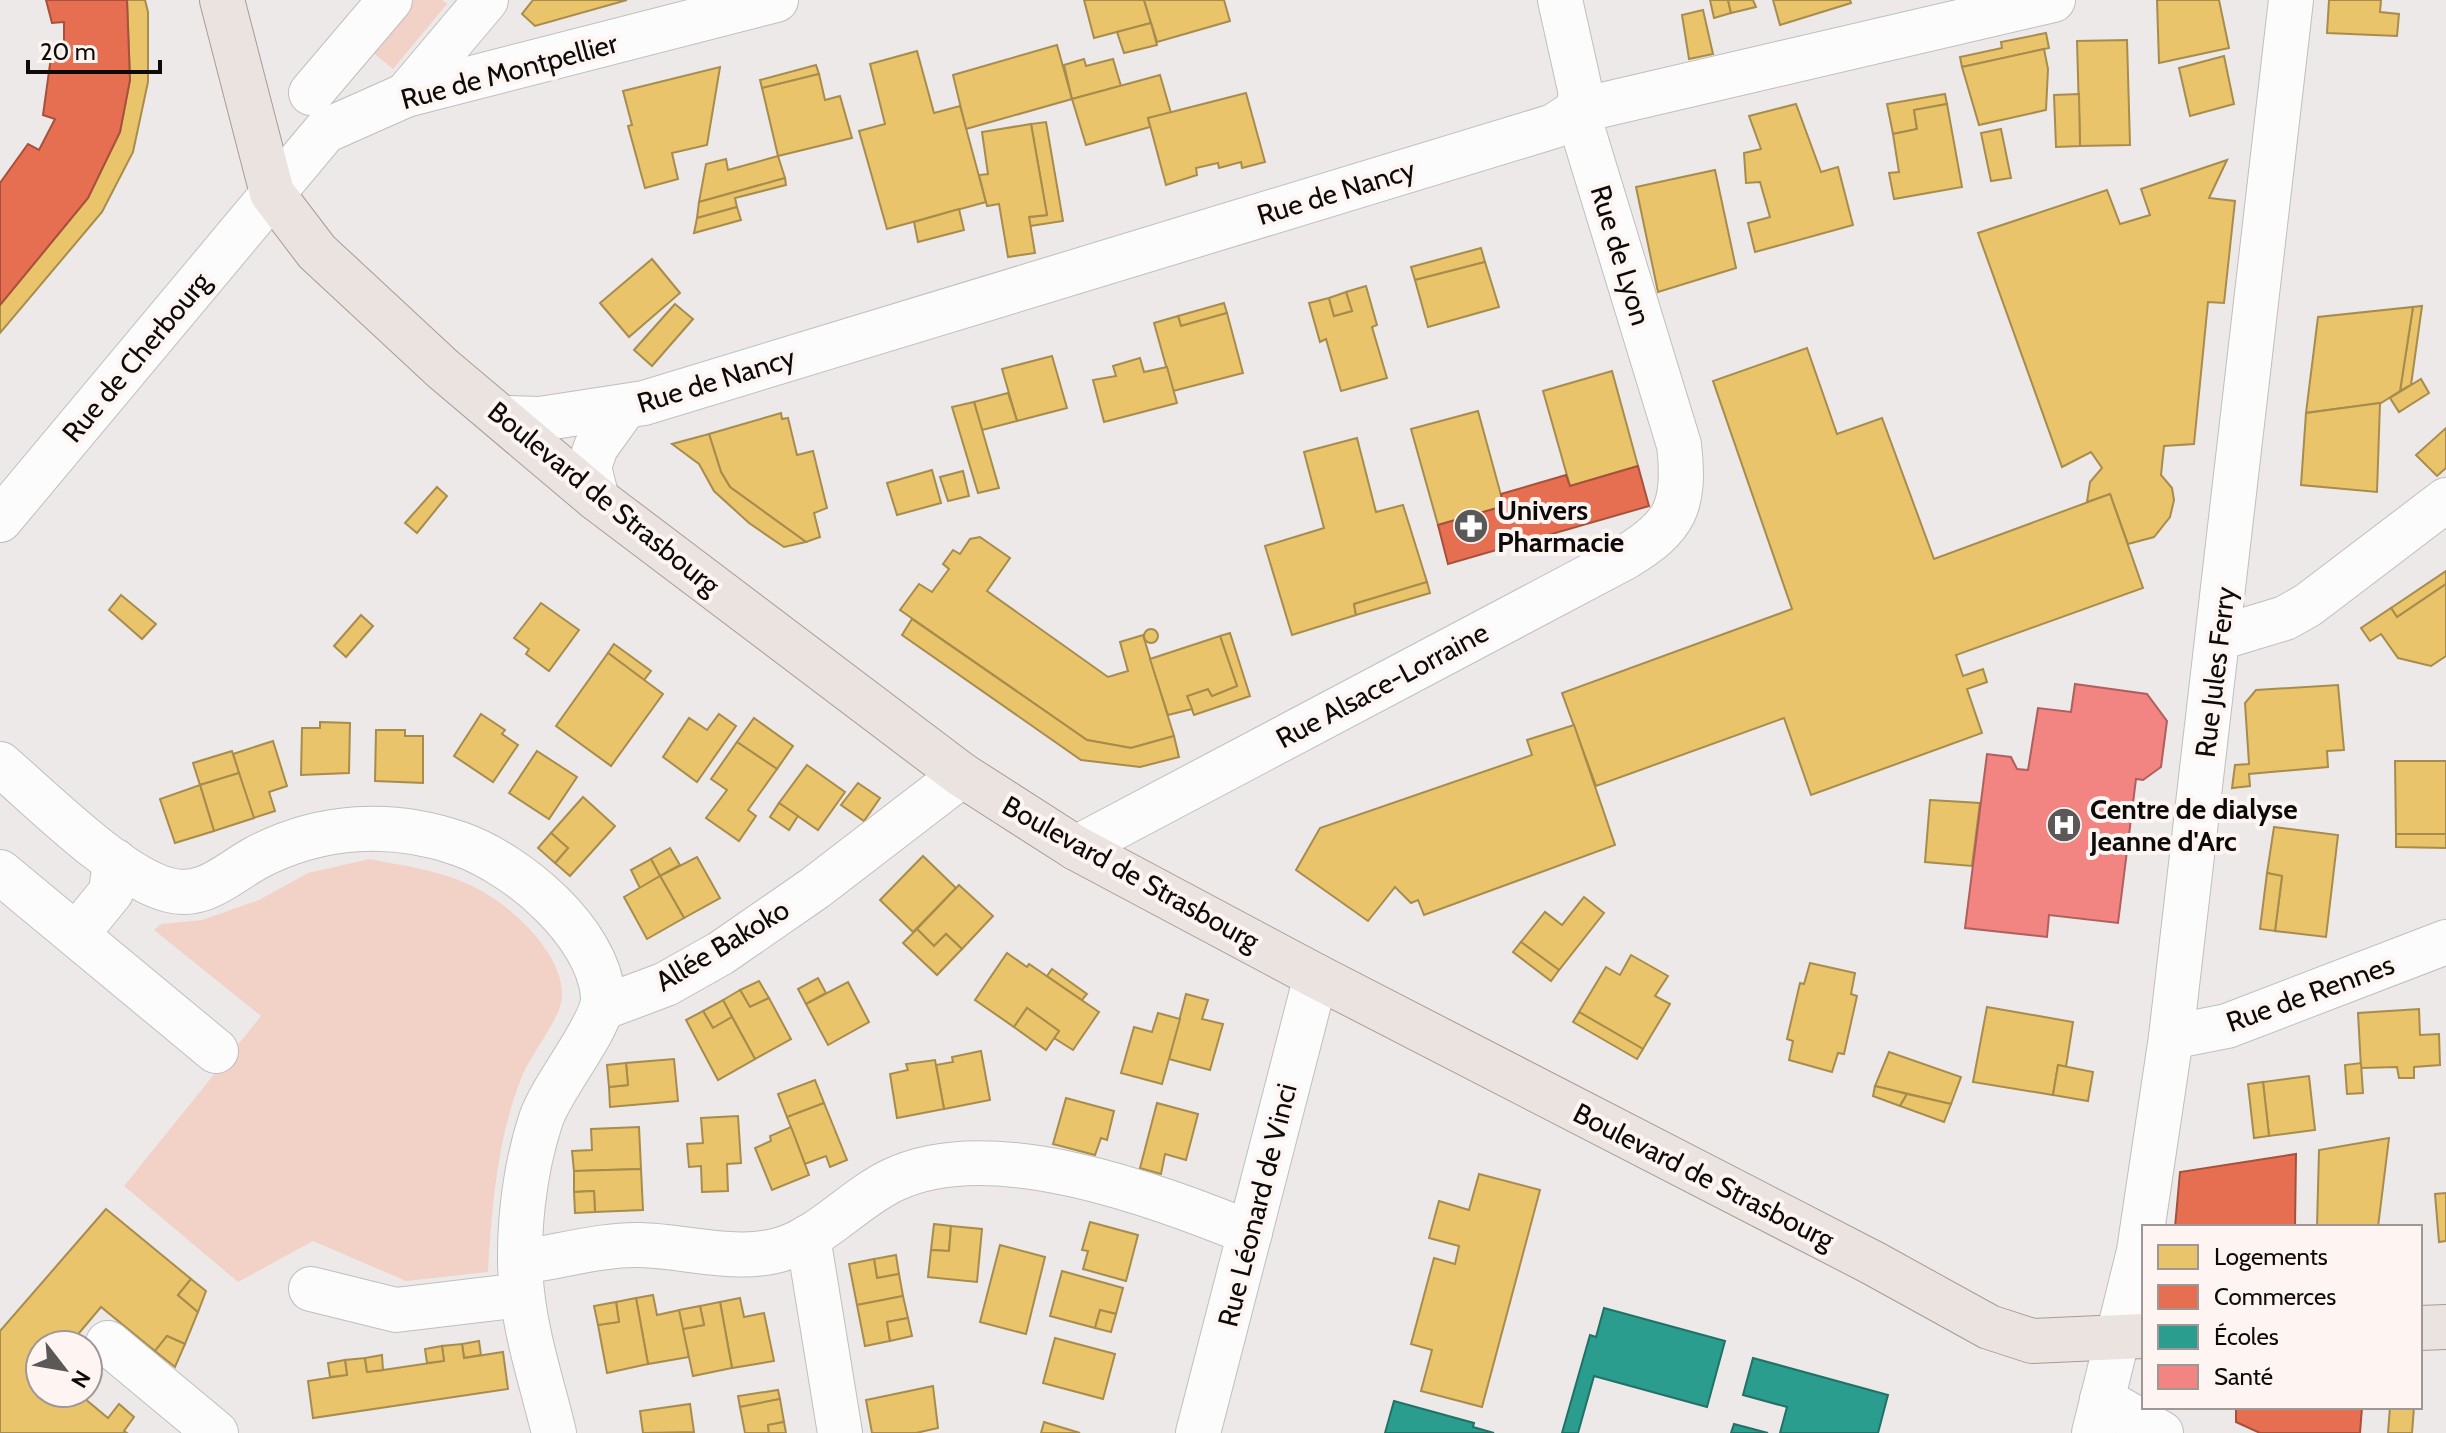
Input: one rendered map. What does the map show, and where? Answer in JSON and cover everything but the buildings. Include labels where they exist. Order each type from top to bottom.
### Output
[{"type":"main road","points":[[222,0],[272,193]]},
{"type":"main road","name":"Boulevard de Strasbourg","points":[[272,193],[317,252],[443,369],[597,499],[962,775],[1076,848],[1316,976],[1873,1263],[1989,1327],[2032,1341],[2130,1338]]},
{"type":"main road","points":[[2422,1328],[2446,1327]]},
{"type":"street","points":[[311,93],[390,0]]},
{"type":"street","name":"Rue de Montpellier","points":[[272,193],[325,131],[406,95],[776,0]]},
{"type":"street","name":"Rue de Lyon","points":[[1560,0],[1581,94],[1577,111],[1679,445],[1682,477],[1678,510]]},
{"type":"street","name":"Rue de Nancy","points":[[504,418],[540,419],[624,408],[1554,126],[1577,111],[2053,0]]},
{"type":"street","name":"Rue Jules Ferry","points":[[2143,1225],[2171,1037],[2291,0]]},
{"type":"street","points":[[406,95],[481,1]]},
{"type":"street","name":"Rue de Cherbourg","points":[[7,496],[272,193]]},
{"type":"street","name":"Rue de Nancy","points":[[597,499],[589,467],[596,447],[624,408]]},
{"type":"street","points":[[2219,638],[2285,618],[2308,605],[2446,500]]},
{"type":"street","name":"Rue Alsace-Lorraine","points":[[1076,848],[1624,558],[1654,541],[1678,510]]},
{"type":"street","points":[[0,764],[115,861],[159,887],[182,892],[202,890],[256,858],[335,831],[385,827],[437,836],[500,863],[548,899],[570,924],[591,961],[603,995],[602,1008],[592,1032],[561,1075],[541,1118],[529,1173],[521,1278],[554,1433]]},
{"type":"street","name":"Allée Bakoko","points":[[602,1008],[666,984],[721,953],[815,888],[962,775]]},
{"type":"street","points":[[76,935],[111,892],[115,861]]},
{"type":"street","points":[[0,872],[216,1051]]},
{"type":"street","name":"Rue de Rennes","points":[[2171,1037],[2227,1026],[2446,942]]},
{"type":"street","name":"Rue Léonard de Vinci","points":[[1198,1433],[1316,976]]},
{"type":"street","points":[[311,1289],[396,1310],[637,1245],[759,1254],[781,1249],[808,1237],[859,1198],[895,1179],[929,1168],[992,1163],[1066,1173],[1159,1198],[1250,1233]]},
{"type":"street","name":"Rue Jules Ferry","points":[[2098,1416],[2130,1338],[2142,1231]]},
{"type":"street","points":[[808,1237],[840,1433]]},
{"type":"street","points":[[108,1343],[216,1433]]},
{"type":"street","points":[[2098,1416],[2161,1433]]},
{"type":"shaded area","points":[[402,0],[442,0],[447,4],[393,69],[365,46]]},
{"type":"shaded area","points":[[370,859],[446,876],[485,893],[517,916],[531,931],[554,964],[560,981],[560,1006],[523,1074],[507,1122],[494,1197],[488,1272],[406,1281],[313,1241],[238,1282],[124,1186],[261,1016],[154,930],[161,924],[202,920],[259,900],[308,873]]},
{"type":"place","name":"Univers Pharmacie","points":[[1471,526]]},
{"type":"place","name":"Centre de dialyse Jeanne d'Arc","points":[[2064,825]]}]
